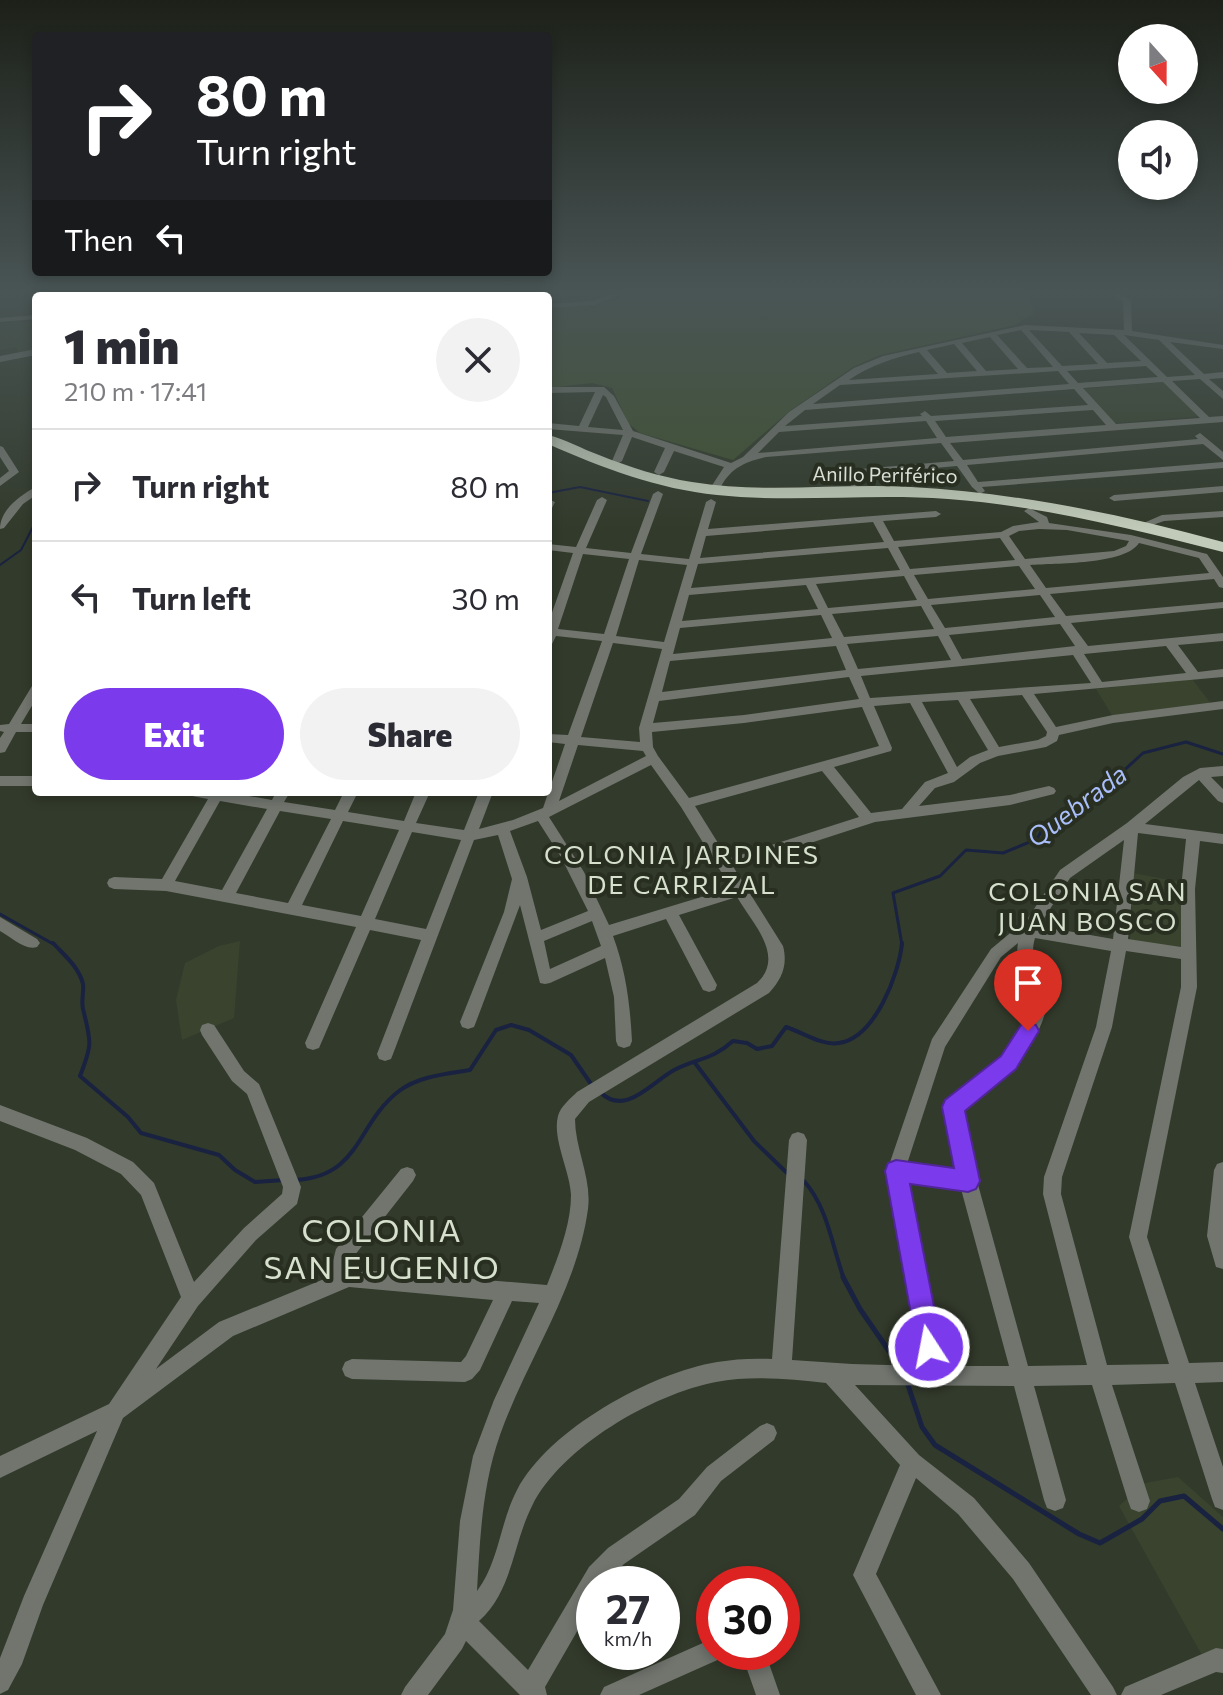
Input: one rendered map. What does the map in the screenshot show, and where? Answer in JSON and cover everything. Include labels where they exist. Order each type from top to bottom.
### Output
[{"type":"highway","points":[[552,438],[617,461],[716,484],[852,479],[978,488],[1024,506]]},
{"type":"highway","name":"Anillo Periférico","points":[[552,439],[635,473],[707,489],[770,493],[909,491],[1144,525],[1223,547]]},
{"type":"highway","name":"Anillo Periférico","points":[[552,451],[624,478],[693,495],[752,501],[869,498],[1024,506],[1223,556]]},
{"type":"highway","points":[[552,458],[586,472],[658,494],[710,503],[882,515],[954,502]]},
{"type":"street","points":[[716,484],[731,466],[747,458],[776,429],[854,372]]},
{"type":"street","points":[[897,372],[978,488],[1223,465]]},
{"type":"street","points":[[942,372],[945,376]]},
{"type":"street","points":[[837,383],[1010,372]]},
{"type":"street","points":[[1063,372],[1113,427]]},
{"type":"street","points":[[1157,372],[1207,420]]},
{"type":"street","points":[[1198,372],[1223,396]]},
{"type":"street","points":[[804,407],[1223,375]]},
{"type":"street","points":[[552,393],[601,389],[610,396],[629,433]]},
{"type":"street","points":[[582,430],[601,389]]},
{"type":"street","points":[[776,429],[1095,407]]},
{"type":"street","points":[[747,458],[836,448],[1223,419]]},
{"type":"street","points":[[1185,422],[1223,457]]},
{"type":"street","points":[[552,426],[629,433],[731,466]]},
{"type":"street","points":[[617,461],[629,433]]},
{"type":"street","points":[[836,448],[852,479],[959,462],[1206,441]]},
{"type":"street","points":[[659,472],[671,446]]},
{"type":"street","points":[[0,449],[14,472],[0,483]]},
{"type":"street","points":[[1114,498],[1223,489]]},
{"type":"street","points":[[0,526],[19,502],[32,493]]},
{"type":"street","points":[[552,794],[658,494]]},
{"type":"street","points":[[1144,496],[1162,518]]},
{"type":"street","points":[[552,626],[579,551],[602,500]]},
{"type":"street","points":[[413,1695],[454,1641],[462,1621],[478,1472],[497,1416],[552,1295],[579,1207],[566,1116],[583,1097],[771,981],[778,964],[778,955],[726,865],[650,752],[645,728],[710,503]]},
{"type":"street","points":[[1024,506],[1043,519],[1045,525]]},
{"type":"street","points":[[702,533],[882,515],[936,514]]},
{"type":"street","points":[[1144,525],[1162,518],[1223,514]]},
{"type":"street","points":[[882,515],[893,546],[959,663]]},
{"type":"street","points":[[552,548],[633,558],[695,561],[1003,535],[1013,527],[1045,525],[1135,540],[1203,556],[1219,581],[1042,591],[676,625]]},
{"type":"street","points":[[1003,535],[1062,620],[1099,686]]},
{"type":"street","points":[[685,592],[1116,554],[1130,548],[1135,540]]},
{"type":"street","points":[[686,804],[886,748],[810,582]]},
{"type":"street","points":[[552,634],[609,638],[667,652],[840,642],[1223,605]]},
{"type":"street","points":[[655,697],[853,673],[1223,637]]},
{"type":"street","points":[[1169,642],[1195,676]]},
{"type":"street","points":[[645,728],[744,719],[867,702],[1099,686],[1223,673]]},
{"type":"street","points":[[906,813],[930,785],[955,775],[975,760],[996,752],[1041,744],[1052,738],[1053,732],[1025,690]]},
{"type":"street","points":[[0,749],[6,728],[32,694]]},
{"type":"street","points":[[961,695],[996,752]]},
{"type":"street","points":[[914,699],[955,775]]},
{"type":"street","points":[[1053,732],[1113,719],[1223,705]]},
{"type":"street","points":[[6,728],[32,728]]},
{"type":"street","points":[[552,738],[650,752]]},
{"type":"street","points":[[227,796],[469,836],[503,830],[544,814],[650,752]]},
{"type":"street","points":[[824,764],[868,819]]},
{"type":"street","points":[[1055,1500],[968,1181],[952,1111],[966,1095],[1008,1062],[1021,1046],[1036,1017],[1041,992],[1024,951],[1032,926],[1065,874],[1132,827],[1150,809],[1200,773],[1223,771]]},
{"type":"street","points":[[1200,773],[1223,798]]},
{"type":"street","points":[[0,781],[32,781]]},
{"type":"street","points":[[726,865],[868,819],[1010,800],[1049,791]]},
{"type":"street","points":[[166,885],[217,796]]},
{"type":"street","points":[[226,897],[280,796]]},
{"type":"street","points":[[293,908],[349,796]]},
{"type":"street","points":[[313,1043],[421,796]]},
{"type":"street","points":[[385,1054],[428,935],[484,796]]},
{"type":"street","points":[[544,814],[551,796]]},
{"type":"street","points":[[544,814],[603,933],[621,990],[624,1041]]},
{"type":"street","points":[[1132,827],[1223,839]]},
{"type":"street","points":[[1132,827],[1119,945],[1104,1027],[1053,1177],[1052,1194],[1099,1374],[1139,1501]]},
{"type":"street","points":[[503,830],[520,877],[545,978],[608,950]]},
{"type":"street","points":[[1193,837],[1188,889],[1189,987],[1138,1237],[1223,1499]]},
{"type":"street","points":[[468,1022],[511,912],[520,877]]},
{"type":"street","points":[[114,883],[166,885],[428,935]]},
{"type":"street","points":[[603,933],[741,890]]},
{"type":"street","points":[[670,913],[709,985]]},
{"type":"street","points":[[536,938],[595,914]]},
{"type":"street","points":[[0,923],[32,943]]},
{"type":"street","points":[[929,1376],[896,1171],[938,1044],[996,953],[1032,926],[1119,945],[1190,954]]},
{"type":"street","points":[[0,1682],[14,1656],[32,1604],[116,1411],[191,1299],[250,1234],[291,1198],[289,1179],[253,1089],[238,1076],[208,1030]]},
{"type":"street","points":[[0,1113],[81,1144],[127,1168],[148,1189],[191,1299]]},
{"type":"street","points":[[781,1368],[798,1140]]},
{"type":"street","points":[[1223,1170],[1216,1236],[1223,1260]]},
{"type":"street","points":[[896,1171],[968,1181]]},
{"type":"street","points":[[337,1282],[343,1256],[407,1175]]},
{"type":"street","points":[[0,1467],[116,1411],[226,1329],[349,1278],[552,1295]]},
{"type":"street","points":[[352,1369],[465,1372],[473,1363],[507,1290]]},
{"type":"street","points":[[462,1621],[487,1597],[516,1513],[525,1494],[548,1464],[624,1409],[697,1377],[717,1372],[781,1368],[833,1375],[929,1376],[1223,1372]]},
{"type":"street","points":[[833,1375],[912,1462],[966,1506],[1021,1571],[1105,1695]]},
{"type":"street","points":[[462,1621],[534,1692],[597,1575],[616,1556],[687,1507],[714,1474],[767,1433]]},
{"type":"street","points":[[912,1462],[864,1575],[929,1695]]},
{"type":"street","points":[[612,1695],[696,1658]]},
{"type":"street","points":[[1133,1695],[1216,1660],[1223,1661]]},
{"type":"street","points":[[759,1670],[768,1695]]},
{"type":"shaded area","points":[[552,372],[846,372],[791,410],[733,460],[640,433],[628,423],[612,388],[592,383],[552,388]]},
{"type":"shaded area","points":[[1165,382],[1201,416],[1115,423],[1083,389]]},
{"type":"shaded area","points":[[1192,679],[1212,705],[1113,717],[1096,689]]},
{"type":"shaded area","points":[[1133,873],[1185,883],[1186,951],[1130,942]]},
{"type":"shaded area","points":[[240,941],[234,1018],[182,1040],[176,1000],[185,963],[219,946]]},
{"type":"shaded area","points":[[1178,1477],[1223,1517],[1223,1656],[1203,1657],[1119,1506],[1145,1483]]},
{"type":"waterway","points":[[552,492],[580,487],[648,501]]},
{"type":"waterway","points":[[0,565],[21,550],[32,529]]},
{"type":"waterway","name":"Quebrada","points":[[902,944],[893,893],[940,876],[966,850],[1003,853],[1037,839],[1044,826],[1060,811],[1109,784],[1143,753],[1186,742],[1223,754]]},
{"type":"waterway","name":"Quebrada","points":[[0,914],[55,945]]},
{"type":"waterway","name":"Quebrada","points":[[600,1092],[610,1099],[629,1099],[667,1074],[712,1055],[733,1041],[747,1043],[757,1049],[772,1046],[786,1027],[826,1042],[839,1043],[852,1039],[864,1030],[883,1003],[896,971],[902,944]]},
{"type":"waterway","name":"Quebrada","points":[[55,945],[75,967],[83,984],[82,1006],[89,1042],[80,1076],[128,1117],[141,1133],[219,1155],[235,1170],[255,1182],[284,1180]]},
{"type":"waterway","name":"Quebrada","points":[[295,1180],[317,1177],[333,1169],[346,1159],[374,1118],[399,1091],[424,1079],[470,1070],[496,1030],[511,1025],[529,1030],[571,1055],[591,1084]]},
{"type":"waterway","points":[[695,1063],[754,1141],[789,1175]]},
{"type":"waterway","points":[[804,1181],[824,1215],[844,1279]]},
{"type":"waterway","points":[[844,1279],[860,1309],[900,1367]]},
{"type":"waterway","points":[[908,1385],[922,1427],[935,1445],[1079,1534],[1100,1543],[1142,1519],[1160,1501],[1184,1496],[1223,1529]]},
{"type":"district","name":"COLONIA JARDINES DE CARRIZAL","points":[[682,868]]},
{"type":"district","name":"COLONIA SAN JUAN BOSCO","points":[[1088,905]]},
{"type":"district","name":"COLONIA SAN EUGENIO","points":[[382,1248]]},
{"type":"route","points":[[929,1347],[896,1171],[968,1181],[953,1107],[1008,1062],[1028,1031]]}]
